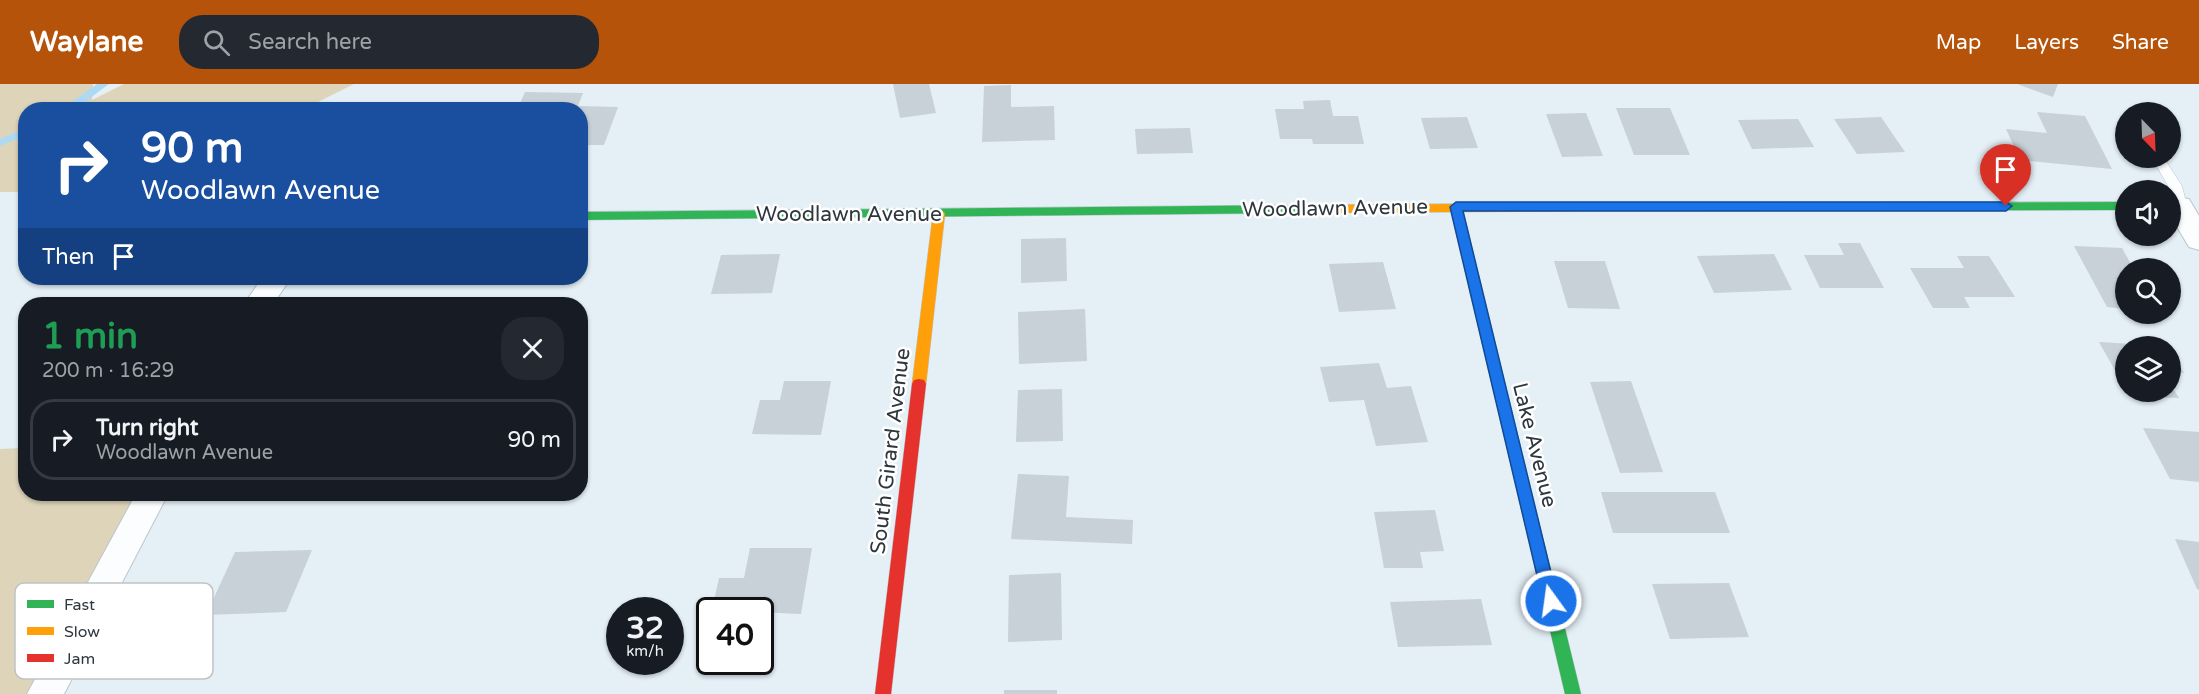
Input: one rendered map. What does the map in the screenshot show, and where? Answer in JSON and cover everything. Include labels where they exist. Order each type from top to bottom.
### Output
[{"type":"street","name":"Woodlawn Avenue","points":[[588,216],[1456,207],[2115,206]]},
{"type":"street","name":"Lake Avenue","points":[[1456,207],[1573,694]]},
{"type":"street","name":"South Girard Avenue","points":[[883,694],[939,213]]},
{"type":"street","points":[[2181,214],[2199,240]]},
{"type":"street","points":[[104,583],[148,501]]},
{"type":"street","points":[[45,694],[53,679]]},
{"type":"shaded area","points":[[0,84],[93,84],[92,100],[124,84],[354,84],[318,102],[18,102],[18,192],[0,192]]},
{"type":"shaded area","points":[[18,448],[18,501],[152,501],[112,583],[15,583],[15,679],[66,679],[59,694],[0,694],[0,449]]},
{"type":"building","points":[[893,84],[929,84],[936,113],[900,118]]},
{"type":"building","points":[[2017,84],[2058,84],[2053,97]]},
{"type":"building","points":[[1011,85],[1011,107],[1054,106],[1055,140],[982,142],[984,86]]},
{"type":"building","points":[[525,92],[583,93],[580,102],[521,102]]},
{"type":"building","points":[[1330,100],[1333,116],[1358,116],[1364,144],[1313,144],[1312,139],[1280,139],[1275,109],[1304,109],[1303,101]]},
{"type":"building","points":[[588,106],[618,107],[604,145],[588,145]]},
{"type":"building","points":[[1616,108],[1670,108],[1690,155],[1634,155]]},
{"type":"building","points":[[2037,112],[2085,116],[2112,169],[2020,160],[2006,129],[2047,133]]},
{"type":"building","points":[[1586,113],[1603,156],[1562,157],[1546,114]]},
{"type":"building","points":[[1467,117],[1478,148],[1430,149],[1421,118]]},
{"type":"building","points":[[1881,117],[1905,152],[1857,154],[1834,119]]},
{"type":"building","points":[[1798,119],[1814,147],[1752,149],[1738,120]]},
{"type":"building","points":[[1190,128],[1193,153],[1137,154],[1135,129]]},
{"type":"building","points":[[1066,238],[1067,281],[1021,283],[1021,239]]},
{"type":"building","points":[[1838,243],[1860,243],[1884,288],[1820,288],[1804,255],[1844,255]]},
{"type":"building","points":[[2074,246],[2122,248],[2128,258],[2115,258],[2115,308],[2107,307]]},
{"type":"building","points":[[780,254],[772,293],[711,294],[721,255]]},
{"type":"building","points":[[1774,254],[1792,290],[1714,293],[1697,256]]},
{"type":"building","points":[[1957,256],[1989,256],[2015,297],[1964,297],[1970,308],[1933,308],[1910,268],[1964,268]]},
{"type":"building","points":[[1554,261],[1605,261],[1620,309],[1568,308]]},
{"type":"building","points":[[1383,262],[1396,309],[1339,312],[1329,264]]},
{"type":"building","points":[[1085,309],[1087,361],[1019,364],[1018,312]]},
{"type":"building","points":[[2099,342],[2115,343],[2115,370]]},
{"type":"building","points":[[1379,363],[1387,388],[1411,386],[1428,442],[1376,446],[1364,400],[1329,402],[1320,367]]},
{"type":"building","points":[[784,381],[831,381],[821,435],[752,434],[760,400],[780,400]]},
{"type":"building","points":[[1631,381],[1663,472],[1620,473],[1590,382]]},
{"type":"building","points":[[1062,389],[1063,441],[1016,442],[1018,390]]},
{"type":"building","points":[[2143,428],[2199,432],[2199,482],[2170,479]]},
{"type":"building","points":[[1018,474],[1069,476],[1066,517],[1133,520],[1132,544],[1011,539]]},
{"type":"building","points":[[1601,492],[1715,492],[1730,533],[1613,533]]},
{"type":"building","points":[[1435,510],[1444,551],[1420,552],[1423,568],[1384,568],[1374,512]]},
{"type":"building","points":[[2175,539],[2199,542],[2199,590],[2197,589]]},
{"type":"building","points":[[750,548],[812,548],[801,614],[774,613],[774,597],[715,597],[719,578],[744,578]]},
{"type":"building","points":[[312,550],[286,612],[213,615],[213,600],[235,552]]},
{"type":"building","points":[[1061,573],[1062,640],[1008,642],[1009,575]]},
{"type":"building","points":[[1729,583],[1749,637],[1670,639],[1652,584]]},
{"type":"building","points":[[1481,599],[1492,645],[1398,647],[1390,602]]},
{"type":"building","points":[[1004,690],[1057,690],[1057,694],[1004,694]]},
{"type":"waterway","points":[[78,102],[104,84]]},
{"type":"waterway","points":[[0,143],[18,135]]},
{"type":"traffic: fast","points":[[1587,207],[2115,206]]},
{"type":"traffic: fast","points":[[1456,207],[1573,694]]},
{"type":"traffic: fast","points":[[588,216],[1309,209]]},
{"type":"traffic: slow","points":[[1309,209],[1587,207]]},
{"type":"traffic: slow","points":[[919,384],[939,213]]},
{"type":"traffic: jam","points":[[883,694],[919,384]]},
{"type":"route","points":[[1551,601],[1456,207],[2006,206]]}]
